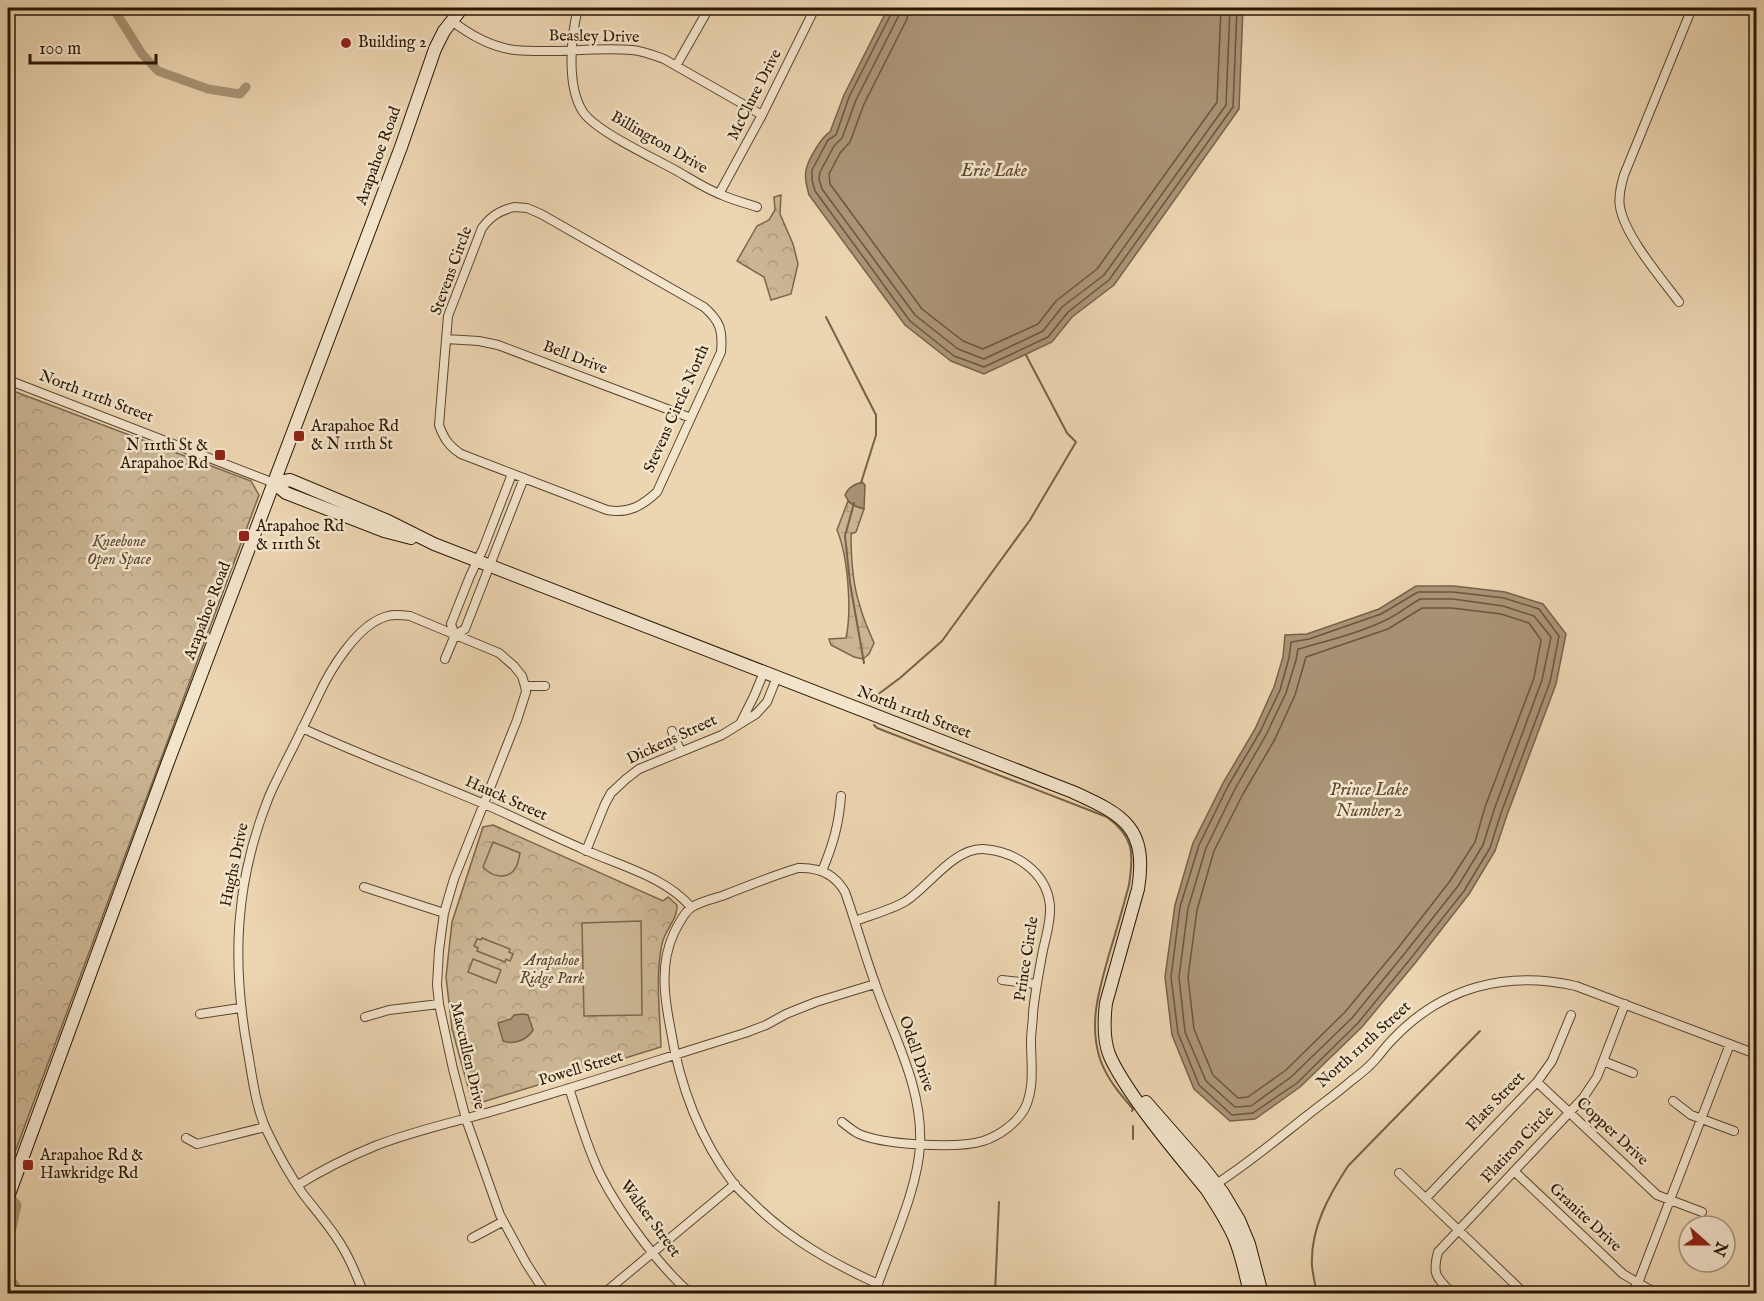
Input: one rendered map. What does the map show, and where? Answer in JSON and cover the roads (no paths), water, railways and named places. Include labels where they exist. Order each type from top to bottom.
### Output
[{"type":"street","name":"Arapahoe Road","points":[[8,1197],[168,762],[401,147],[427,70],[444,31],[462,8]]},
{"type":"street","name":"Billington Drive","points":[[578,8],[573,29],[572,51],[574,85],[584,112],[595,124],[719,195],[757,207]]},
{"type":"street","points":[[676,66],[708,8]]},
{"type":"street","name":"McClure Drive","points":[[719,195],[815,8]]},
{"type":"street","points":[[1679,302],[1642,252],[1625,223],[1620,207],[1620,190],[1692,8]]},
{"type":"street","name":"Beasley Drive","points":[[452,21],[466,32],[498,46],[514,50],[634,50],[664,59],[762,115]]},
{"type":"street","name":"Stevens Circle","points":[[648,501],[628,511],[607,510],[461,454],[443,437],[439,426],[448,316],[482,228],[501,210],[514,207],[527,208],[704,307],[714,316],[719,325]]},
{"type":"street","name":"Stevens Circle North","points":[[648,501],[657,492],[721,352],[722,338],[719,325]]},
{"type":"street","name":"Bell Drive","points":[[446,339],[498,345],[691,418]]},
{"type":"street","name":"North 111th Street","points":[[8,380],[274,483],[286,493],[384,531],[434,544],[1102,805],[1130,826],[1137,838],[1141,869],[1138,889],[1109,988],[1104,1020],[1108,1053],[1142,1109],[1212,1187],[1350,1083],[1420,1015],[1454,995],[1475,987],[1516,980],[1558,982],[1576,986],[1756,1054]]},
{"type":"street","points":[[445,659],[455,635],[465,629],[512,474]]},
{"type":"street","points":[[455,635],[451,624],[470,576],[484,564],[524,478]]},
{"type":"street","name":"Hughs Drive","points":[[364,1293],[337,1237],[298,1185],[265,1127],[256,1092],[240,1008],[237,946],[246,871],[255,835],[267,800],[326,680],[348,647],[374,622],[386,616],[404,615],[499,653],[522,676],[525,687]]},
{"type":"street","name":"Dickens Street","points":[[741,723],[764,672]]},
{"type":"street","name":"Dickens Street","points":[[586,851],[611,793],[639,769],[722,735],[756,714],[767,702],[777,677]]},
{"type":"street","points":[[525,687],[545,686]]},
{"type":"street","name":"Maccullen Drive","points":[[525,687],[526,692],[519,713],[454,879],[444,913],[439,950],[438,986],[439,1004],[466,1119],[502,1222],[546,1293]]},
{"type":"street","name":"Hauck Street","points":[[302,728],[483,804],[586,851],[638,871],[683,898],[691,907]]},
{"type":"street","points":[[672,731],[681,752]]},
{"type":"street","points":[[841,796],[840,819],[833,846],[822,871],[810,867],[798,868],[691,907],[678,925],[666,954],[664,982],[667,1011],[681,1081],[706,1141],[735,1184],[762,1212],[793,1237],[842,1268],[878,1284]]},
{"type":"street","name":"Prince Circle","points":[[842,1122],[857,1133],[872,1138],[920,1144],[966,1145],[984,1141],[1014,1122],[1024,1109],[1031,1090],[1031,1037],[1036,984],[1050,915],[1050,903],[1046,887],[1037,873],[1028,865],[1012,855],[981,849],[954,859],[904,902],[855,921]]},
{"type":"street","name":"Odell Drive","points":[[822,871],[832,876],[840,884],[907,1066],[917,1100],[920,1144],[918,1164],[912,1190],[874,1293]]},
{"type":"street","points":[[364,887],[444,913]]},
{"type":"street","points":[[1002,980],[1036,984]]},
{"type":"street","name":"Powell Street","points":[[298,1185],[334,1164],[419,1131],[466,1119],[745,1033],[816,1002],[875,984]]},
{"type":"street","points":[[365,1017],[389,1010],[439,1004]]},
{"type":"street","name":"Flatiron Circle","points":[[1453,1293],[1439,1281],[1434,1268],[1438,1252],[1583,1098],[1596,1077],[1625,1004]]},
{"type":"street","points":[[200,1014],[240,1008]]},
{"type":"street","name":"Flats Street","points":[[1426,1198],[1537,1082],[1552,1061],[1571,1016]]},
{"type":"street","points":[[1631,1293],[1638,1283],[1730,1044]]},
{"type":"street","points":[[1603,1061],[1633,1073]]},
{"type":"street","name":"Copper Drive","points":[[1537,1082],[1657,1194],[1702,1212]]},
{"type":"street","name":"Walker Street","points":[[569,1088],[590,1152],[619,1207],[653,1252],[691,1293]]},
{"type":"street","points":[[1673,1101],[1683,1110],[1701,1119],[1734,1131]]},
{"type":"street","points":[[186,1138],[197,1144],[265,1127]]},
{"type":"street","name":"Granite Drive","points":[[1514,1171],[1623,1274],[1660,1293]]},
{"type":"street","points":[[1400,1173],[1525,1293]]},
{"type":"street","points":[[603,1293],[735,1184]]},
{"type":"street","points":[[1212,1187],[1243,1262],[1250,1293]]},
{"type":"street","points":[[1212,1187],[1239,1220],[1249,1244],[1262,1293]]},
{"type":"street","points":[[472,1238],[502,1222]]},
{"type":"water","name":"Erie Lake","points":[[888,8],[1243,8],[1239,109],[1114,285],[1072,317],[1052,342],[984,374],[951,361],[905,325],[809,195],[805,176],[809,160],[819,143],[830,132],[844,95]]},
{"type":"water","points":[[862,482],[865,485],[864,509],[848,501],[845,495],[852,486]]},
{"type":"water","name":"Prince Lake Number 2","points":[[1416,586],[1454,586],[1505,592],[1543,604],[1566,634],[1556,684],[1495,851],[1469,894],[1362,1027],[1300,1087],[1255,1119],[1230,1121],[1194,1089],[1172,1035],[1165,977],[1175,905],[1193,843],[1223,783],[1255,729],[1274,687],[1283,657],[1285,635],[1307,634],[1379,609]]},
{"type":"water","points":[[514,1015],[528,1015],[533,1030],[524,1039],[516,1042],[503,1041],[498,1023],[511,1019]]},
{"type":"waterway","points":[[113,8],[142,54],[158,71],[208,89],[240,94],[246,87]]},
{"type":"waterway","points":[[826,317],[876,415],[876,435],[861,483]]},
{"type":"waterway","points":[[868,696],[869,701],[900,678],[942,641],[1030,520],[1076,442],[1067,433],[1026,355]]},
{"type":"waterway","points":[[854,503],[845,536],[850,583],[864,663]]},
{"type":"waterway","points":[[874,725],[1107,817],[1123,832],[1130,846],[1131,874],[1099,991],[1095,1032],[1100,1059],[1106,1073],[1133,1109],[1132,1111]]},
{"type":"waterway","points":[[1317,1294],[1312,1266],[1314,1239],[1322,1213],[1341,1177],[1348,1166],[1480,1031]]},
{"type":"waterway","points":[[1133,1126],[1133,1139]]},
{"type":"waterway","points":[[8,1246],[17,1205],[12,1199]]},
{"type":"waterway","points":[[995,1294],[999,1202]]},
{"type":"waterway","points":[[8,1276],[18,1294]]},
{"type":"place","name":"Building 2","points":[[346,43]]},
{"type":"place","name":"Arapahoe Rd & N 111th St","points":[[299,436]]},
{"type":"place","name":"N 111th St & Arapahoe Rd","points":[[220,455]]},
{"type":"place","name":"Arapahoe Rd & 111th St","points":[[244,536]]},
{"type":"place","name":"Arapahoe Rd & Hawkridge Rd","points":[[28,1165]]},
{"type":"park label","name":"Kneebone Open Space","points":[[119,551]]},
{"type":"park label","name":"Arapahoe Ridge Park","points":[[552,970]]}]
